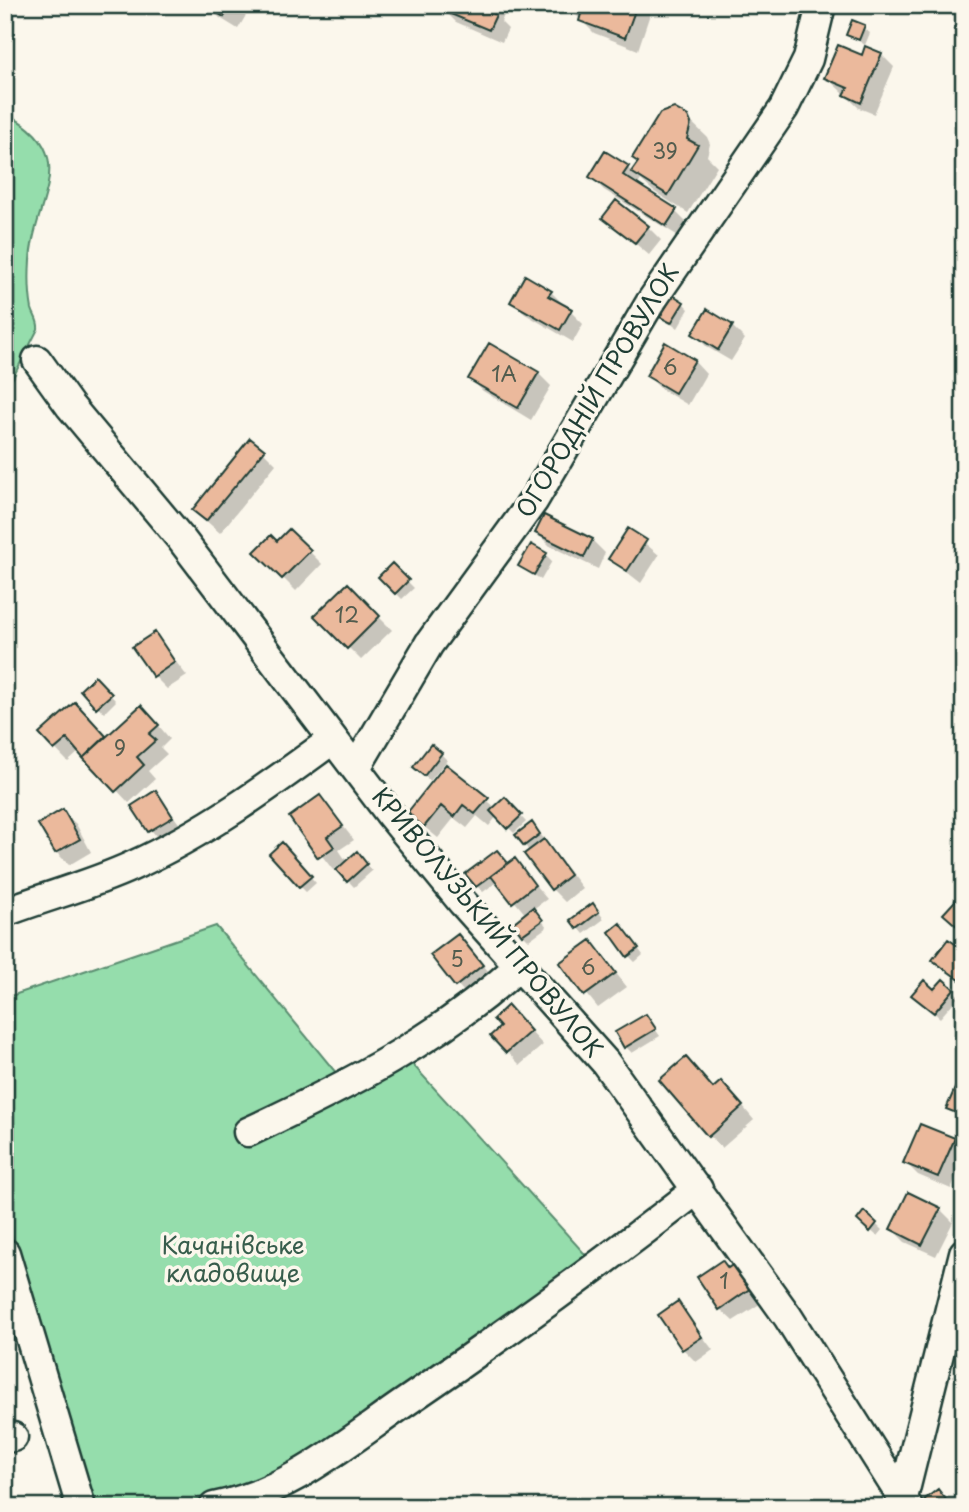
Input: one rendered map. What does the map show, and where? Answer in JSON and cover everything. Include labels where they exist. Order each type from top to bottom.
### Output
[{"type":"street","name":"ОГОРОДНІЙ ПРОВУЛОК","points":[[356,768],[429,644],[534,500],[650,303],[784,107],[808,59],[821,5]]},
{"type":"street","name":"КРИВОЛУЗЬКИЙ ПРОВУЛОК","points":[[37,360],[70,406],[181,539],[332,740],[463,903],[605,1062],[788,1317],[906,1502]]},
{"type":"street","points":[[5,912],[106,877],[197,833],[255,796],[332,740]]},
{"type":"street","points":[[248,1132],[364,1074],[442,1030],[520,965]]},
{"type":"street","points":[[214,1507],[248,1500],[272,1490],[307,1469],[452,1370],[698,1189]]},
{"type":"street","points":[[906,1502],[964,1252]]},
{"type":"street","points":[[5,1253],[81,1507]]},
{"type":"green space","points":[[5,113],[29,129],[43,145],[49,162],[49,180],[33,238],[30,260],[30,297],[38,329],[5,393]]},
{"type":"green space","name":"Качанівське кладовище","points":[[216,926],[350,1090],[406,1057],[593,1263],[299,1466],[239,1492],[162,1507],[93,1507],[15,1254],[5,1185],[5,998]]},
{"type":"building","points":[[205,5],[231,5],[224,17]]},
{"type":"building","points":[[443,5],[490,5],[487,11],[496,15],[489,30],[441,10]]},
{"type":"building","points":[[568,5],[637,5],[625,38],[579,21],[581,14],[567,9]]},
{"type":"building","points":[[852,20],[865,25],[859,40],[846,35]]},
{"type":"building","points":[[838,45],[862,55],[865,46],[882,53],[861,103],[844,95],[848,88],[824,78]]},
{"type":"building","points":[[674,108],[688,116],[691,123],[687,139],[698,145],[668,195],[631,172],[638,162],[632,158],[660,113]]},
{"type":"building","points":[[605,151],[629,166],[623,175],[677,209],[666,226],[589,177]]},
{"type":"building","points":[[616,200],[649,226],[635,243],[602,218]]},
{"type":"building","points":[[525,275],[552,291],[548,296],[572,309],[560,330],[510,302]]},
{"type":"building","points":[[673,295],[684,302],[671,323],[660,317]]},
{"type":"building","points":[[707,309],[733,325],[718,350],[692,334]]},
{"type":"building","points":[[665,342],[695,360],[675,393],[646,376]]},
{"type":"building","points":[[489,343],[539,372],[518,408],[468,379]]},
{"type":"building","points":[[250,438],[265,450],[206,521],[192,510]]},
{"type":"building","points":[[544,515],[593,539],[584,557],[535,533]]},
{"type":"building","points":[[628,528],[647,540],[627,571],[608,559]]},
{"type":"building","points":[[289,529],[311,550],[282,579],[254,552],[271,535],[277,541]]},
{"type":"building","points":[[531,544],[547,553],[534,575],[518,566]]},
{"type":"building","points":[[392,563],[409,580],[395,594],[378,577]]},
{"type":"building","points":[[348,583],[380,616],[347,649],[314,616]]},
{"type":"building","points":[[155,632],[175,662],[153,677],[132,647]]},
{"type":"building","points":[[95,676],[112,694],[96,708],[80,690]]},
{"type":"building","points":[[75,702],[106,736],[83,758],[67,739],[54,750],[39,734]]},
{"type":"building","points":[[141,705],[159,725],[149,734],[156,740],[137,757],[144,765],[115,792],[83,758]]},
{"type":"building","points":[[431,744],[442,753],[424,776],[413,767]]},
{"type":"building","points":[[446,764],[489,798],[475,814],[463,805],[454,817],[441,806],[424,827],[407,813]]},
{"type":"building","points":[[156,790],[173,817],[148,832],[131,806]]},
{"type":"building","points":[[320,795],[343,826],[327,837],[334,847],[318,858],[289,817]]},
{"type":"building","points":[[505,797],[522,815],[507,829],[490,811]]},
{"type":"building","points":[[63,809],[80,839],[55,853],[38,824]]},
{"type":"building","points":[[532,822],[540,834],[524,846],[515,835]]},
{"type":"building","points":[[544,839],[570,875],[551,890],[524,854]]},
{"type":"building","points":[[282,842],[312,876],[299,887],[269,854]]},
{"type":"building","points":[[497,850],[508,863],[476,887],[465,874]]},
{"type":"building","points":[[357,851],[367,864],[347,882],[336,870]]},
{"type":"building","points":[[515,858],[535,885],[512,903],[491,876]]},
{"type":"building","points":[[964,891],[964,922],[959,928],[943,914]]},
{"type":"building","points":[[593,903],[599,912],[577,929],[570,920]]},
{"type":"building","points":[[533,907],[543,920],[522,935],[513,923]]},
{"type":"building","points":[[620,923],[639,948],[627,957],[609,932]]},
{"type":"building","points":[[458,934],[483,965],[455,987],[430,955]]},
{"type":"building","points":[[948,939],[964,950],[964,983],[932,960]]},
{"type":"building","points":[[591,940],[616,973],[584,996],[559,963]]},
{"type":"building","points":[[943,979],[954,989],[934,1013],[911,995],[924,980],[934,989]]},
{"type":"building","points":[[508,1005],[531,1031],[506,1053],[490,1036],[500,1027],[493,1019]]},
{"type":"building","points":[[964,1012],[964,1031],[955,1026]]},
{"type":"building","points":[[646,1014],[656,1029],[624,1048],[615,1032]]},
{"type":"building","points":[[686,1057],[713,1088],[721,1081],[743,1106],[708,1137],[659,1080]]},
{"type":"building","points":[[962,1072],[964,1073],[964,1116],[946,1109]]},
{"type":"building","points":[[920,1124],[955,1138],[938,1177],[903,1163]]},
{"type":"building","points":[[908,1192],[941,1208],[922,1245],[890,1229]]},
{"type":"building","points":[[864,1211],[877,1223],[870,1232],[857,1220]]},
{"type":"building","points":[[722,1260],[728,1268],[735,1263],[751,1288],[719,1310],[697,1277]]},
{"type":"building","points":[[678,1301],[702,1337],[682,1350],[658,1315]]},
{"type":"building","points":[[938,1489],[947,1501],[939,1507],[930,1507],[924,1500]]}]
